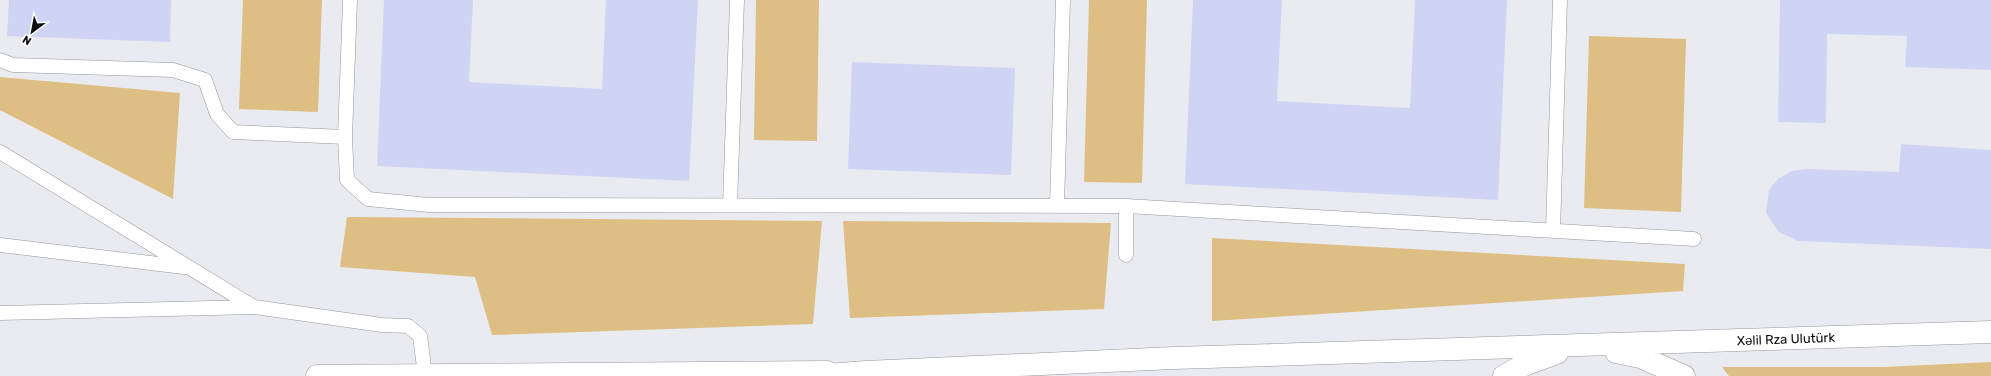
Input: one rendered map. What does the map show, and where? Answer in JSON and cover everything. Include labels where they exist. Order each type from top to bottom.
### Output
[{"type":"main road","name":"Xəlil Rza Ulutürk","points":[[1581,346],[1991,332]]},
{"type":"main road","points":[[1504,376],[1548,355],[1581,346]]},
{"type":"main road","points":[[813,376],[866,372],[1174,358],[1581,346],[1640,357],[1684,376]]},
{"type":"main road","points":[[317,376],[866,372]]},
{"type":"lane","points":[[350,0],[345,137],[347,180],[368,199],[429,205],[1126,206],[1694,239]]},
{"type":"lane","points":[[730,205],[737,0]]},
{"type":"lane","points":[[1057,206],[1063,0]]},
{"type":"lane","points":[[1553,231],[1560,0]]},
{"type":"lane","points":[[0,60],[13,65],[173,70],[205,80],[216,114],[233,132],[345,137]]},
{"type":"lane","points":[[0,152],[254,307]]},
{"type":"lane","points":[[1126,206],[1126,255]]},
{"type":"lane","points":[[0,246],[189,267]]},
{"type":"lane","points":[[0,313],[254,307],[382,325],[408,326],[420,336],[425,375]]},
{"type":"shaded area","points":[[243,0],[322,0],[318,112],[239,109]]},
{"type":"shaded area","points":[[756,0],[819,0],[817,141],[754,140]]},
{"type":"shaded area","points":[[1089,0],[1147,0],[1142,183],[1084,182]]},
{"type":"shaded area","points":[[1589,36],[1686,39],[1681,212],[1584,208]]},
{"type":"shaded area","points":[[0,77],[180,93],[173,199],[0,110]]},
{"type":"shaded area","points":[[347,217],[822,221],[813,324],[492,335],[475,277],[340,267]]},
{"type":"shaded area","points":[[843,221],[1111,223],[1104,309],[850,318]]},
{"type":"shaded area","points":[[1212,238],[1685,264],[1683,291],[1212,321]]},
{"type":"shaded area","points":[[1991,362],[1991,376],[1729,376],[1722,367],[1883,367]]},
{"type":"building","points":[[9,0],[171,0],[170,42],[7,36]]},
{"type":"building","points":[[384,0],[473,0],[469,82],[602,89],[606,0],[698,0],[689,181],[377,166]]},
{"type":"building","points":[[1193,0],[1282,0],[1277,101],[1410,108],[1415,0],[1507,0],[1498,200],[1185,184]]},
{"type":"building","points":[[1780,0],[1991,0],[1991,70],[1905,67],[1907,36],[1827,34],[1826,123],[1778,122]]},
{"type":"building","points":[[852,62],[1015,68],[1011,175],[848,169]]},
{"type":"building","points":[[1901,144],[1991,150],[1991,249],[1798,241],[1779,232],[1766,213],[1769,190],[1778,179],[1792,171],[1806,169],[1899,172]]}]
